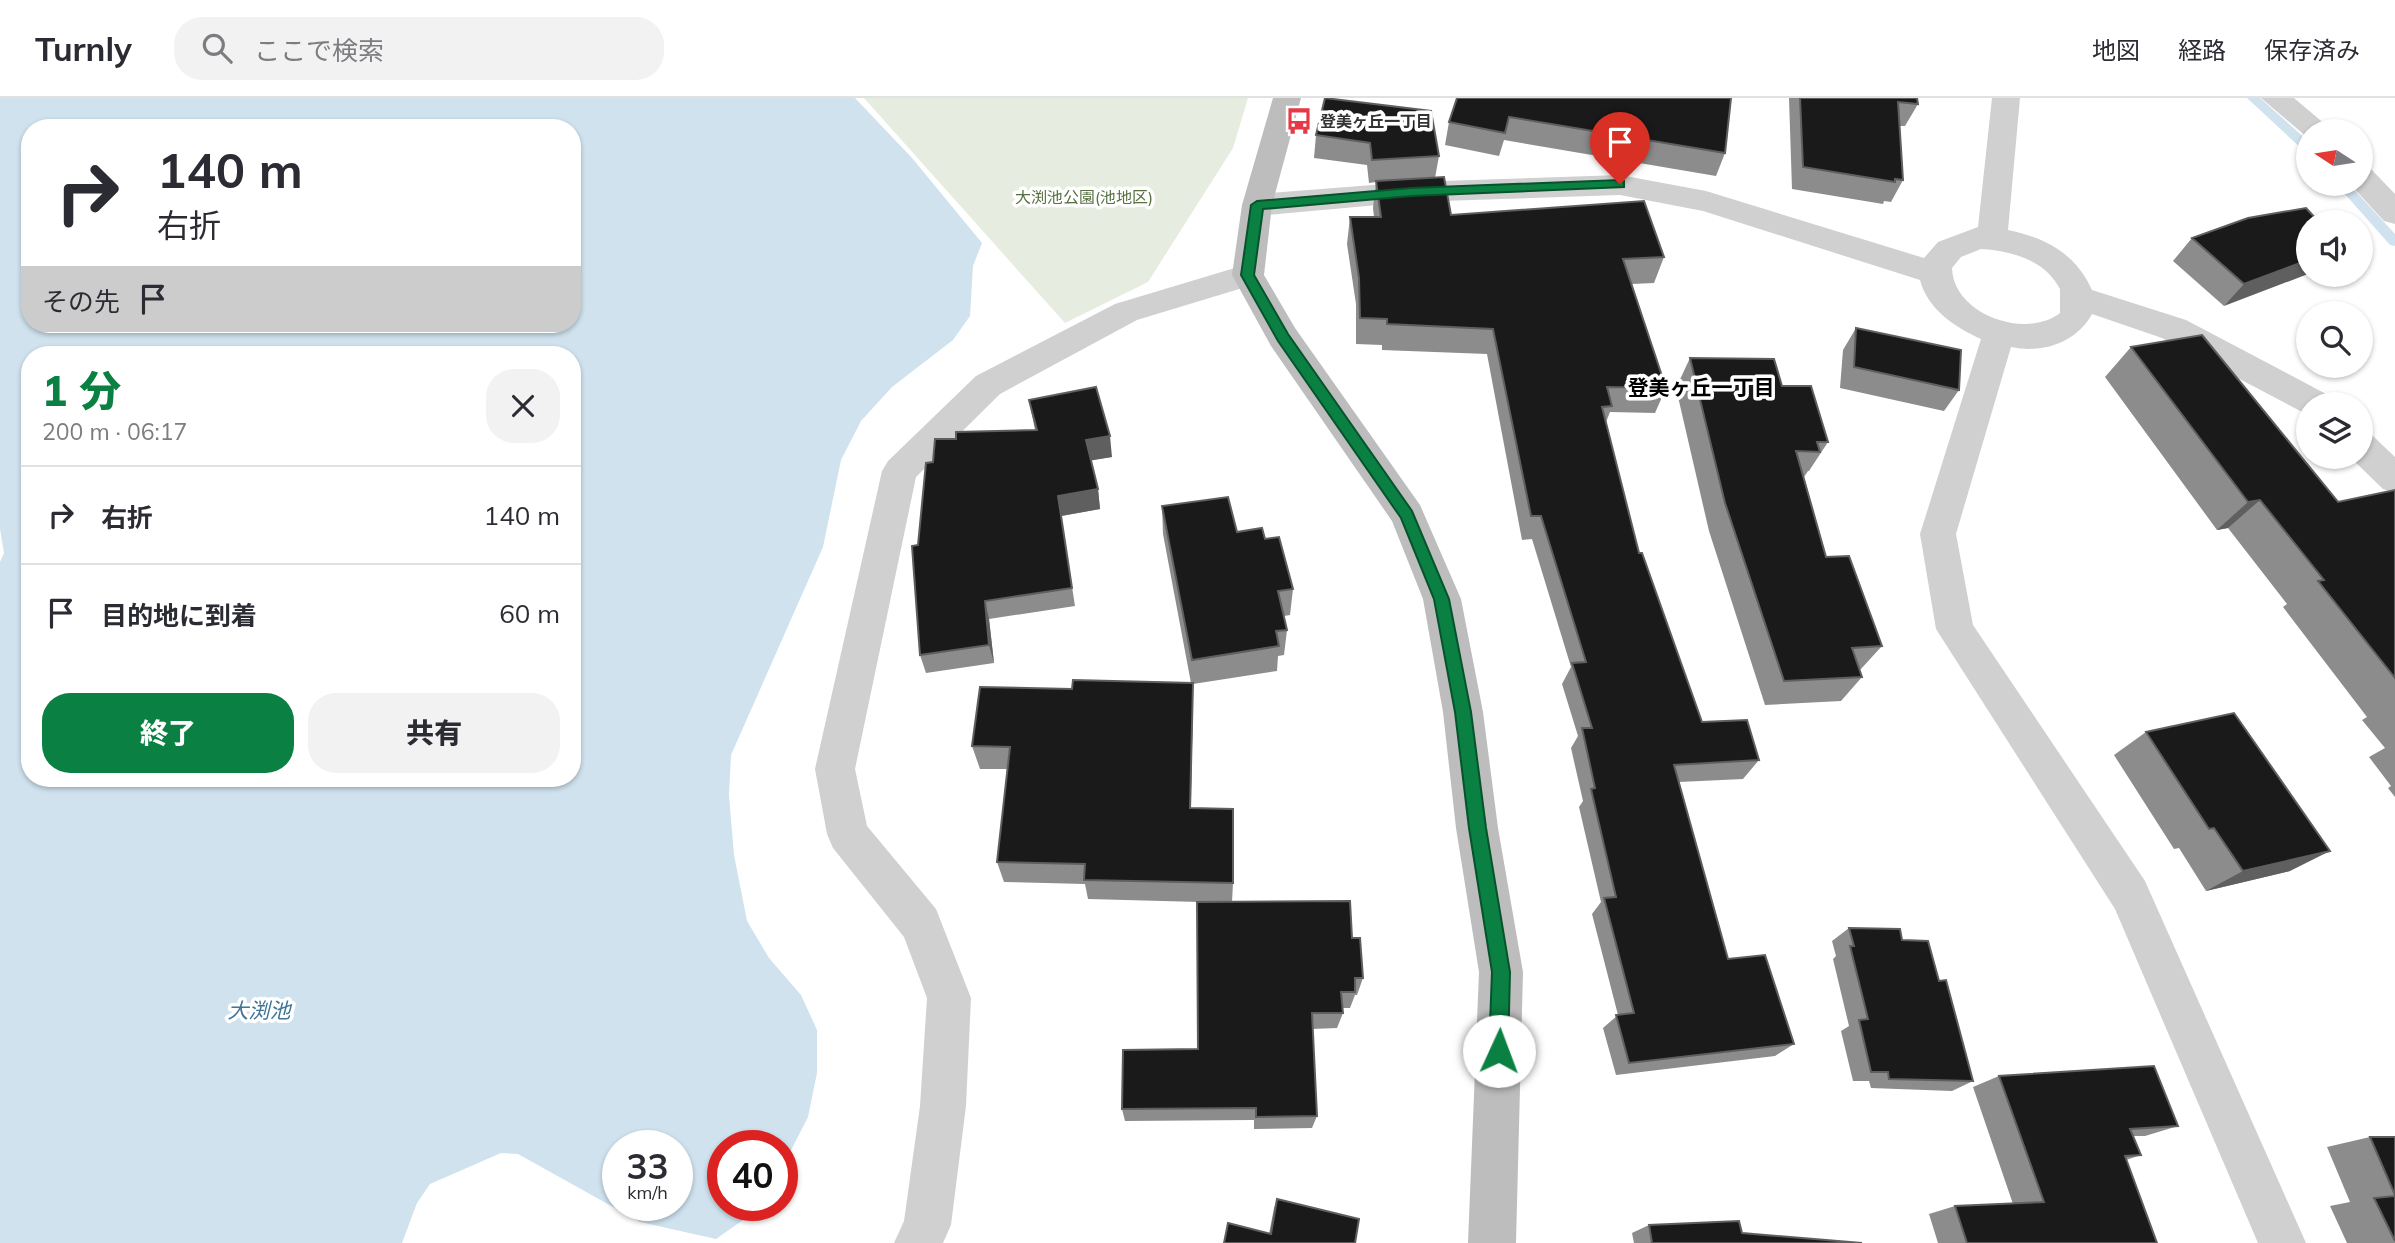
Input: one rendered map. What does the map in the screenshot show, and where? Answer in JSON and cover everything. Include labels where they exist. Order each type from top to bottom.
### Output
[{"type":"street","points":[[1287,98],[1257,205],[1248,275],[1283,337],[1407,515],[1442,599],[1463,712],[1477,828],[1501,972],[1492,1243]]},
{"type":"street","points":[[1992,239],[2006,98]]},
{"type":"street","points":[[2275,98],[2302,119]]},
{"type":"street","points":[[1257,205],[1411,192],[1620,184],[1706,201],[1934,273]]},
{"type":"street","points":[[2373,188],[2392,206]]},
{"type":"street","points":[[1992,239],[2028,246],[2050,258],[2068,274],[2079,298],[2080,308],[2072,322],[2057,333],[2036,338],[1999,333],[1962,316],[1942,296],[1934,273],[1939,258],[1957,243],[1992,239]]},
{"type":"street","points":[[918,1243],[927,1225],[943,1106],[949,998],[921,924],[848,834],[835,769],[900,471],[988,385],[1126,312],[1248,275]]},
{"type":"street","points":[[2079,298],[2174,329],[2296,393]]},
{"type":"street","points":[[1999,333],[1938,534],[1955,629],[2130,895],[2282,1243]]},
{"type":"street","points":[[2373,457],[2395,478]]},
{"type":"green space","name":"大渕池公園(池地区)","points":[[864,98],[1248,98],[1233,148],[1148,282],[1065,323]]},
{"type":"water","name":"大渕池","points":[[0,98],[855,98],[912,158],[982,243],[973,266],[970,316],[953,340],[892,387],[861,421],[841,460],[823,547],[731,755],[729,795],[734,855],[747,921],[769,958],[801,995],[817,1030],[817,1073],[808,1117],[798,1137],[798,1130],[707,1130],[707,1221],[742,1221],[716,1239],[638,1221],[693,1221],[693,1130],[602,1130],[602,1201],[518,1154],[501,1153],[430,1184],[417,1203],[402,1243],[0,1243],[0,562],[4,553],[0,529]]},
{"type":"building","points":[[1325,98],[1431,111],[1439,156],[1372,160],[1370,143],[1316,135]]},
{"type":"building","points":[[1457,98],[1731,98],[1725,153],[1509,117],[1505,133],[1449,122]]},
{"type":"building","points":[[1800,98],[1917,98],[1918,104],[1898,102],[1903,180],[1895,179],[1895,182],[1803,167]]},
{"type":"building","points":[[1444,177],[1451,215],[1644,201],[1664,257],[1623,259],[1666,388],[1607,387],[1612,406],[1602,407],[1639,553],[1642,553],[1702,722],[1747,720],[1759,760],[1674,765],[1728,959],[1765,955],[1794,1044],[1629,1063],[1616,1015],[1634,1013],[1604,898],[1616,897],[1591,789],[1595,788],[1582,728],[1592,728],[1572,663],[1586,662],[1541,516],[1531,516],[1493,329],[1387,324],[1387,319],[1360,318],[1359,278],[1350,217],[1381,217],[1376,181]]},
{"type":"building","points":[[2306,208],[2308,210],[2296,210],[2296,264],[2244,284],[2192,238],[2248,218]]},
{"type":"building","points":[[1856,328],[1961,350],[1959,390],[1854,367]]},
{"type":"building","points":[[2202,335],[2296,450],[2296,469],[2311,469],[2338,502],[2395,490],[2395,678],[2318,581],[2324,580],[2260,500],[2248,502],[2131,347]]},
{"type":"building","points":[[1690,358],[1774,359],[1782,386],[1811,386],[1828,442],[1817,442],[1820,452],[1796,451],[1826,557],[1849,556],[1882,646],[1852,648],[1862,677],[1784,681],[1725,503]]},
{"type":"building","points":[[1096,387],[1110,436],[1086,440],[1098,489],[1058,496],[1072,588],[985,601],[989,645],[920,655],[912,546],[918,545],[926,463],[933,462],[935,439],[956,439],[956,432],[1037,430],[1029,400]]},
{"type":"building","points":[[1228,497],[1237,532],[1262,528],[1265,539],[1279,537],[1293,589],[1278,591],[1287,630],[1276,631],[1279,646],[1192,660],[1162,506]]},
{"type":"building","points":[[1073,680],[1193,683],[1190,808],[1233,809],[1233,883],[1084,880],[1085,864],[997,862],[1010,747],[972,746],[980,687],[1072,689]]},
{"type":"building","points":[[2234,713],[2330,851],[2243,871],[2214,828],[2209,829],[2146,732]]},
{"type":"building","points":[[1350,901],[1352,938],[1360,938],[1363,978],[1355,978],[1355,992],[1341,992],[1343,1013],[1312,1013],[1317,1116],[1256,1117],[1256,1108],[1122,1109],[1123,1050],[1198,1049],[1197,902]]},
{"type":"building","points":[[1849,928],[1900,929],[1902,940],[1928,941],[1939,981],[1946,980],[1973,1081],[1889,1079],[1888,1072],[1871,1072],[1859,1020],[1868,1019],[1850,946],[1854,946]]},
{"type":"building","points":[[2154,1066],[2178,1126],[2130,1129],[2141,1155],[2125,1156],[2157,1243],[1967,1243],[1955,1206],[2044,1202],[1999,1076]]},
{"type":"building","points":[[2370,1137],[2395,1137],[2395,1195]]},
{"type":"building","points":[[2395,1196],[2395,1241],[2374,1198]]},
{"type":"building","points":[[1277,1199],[1359,1219],[1355,1243],[1224,1243],[1228,1223],[1271,1234]]},
{"type":"building","points":[[1739,1221],[1742,1233],[1862,1243],[1652,1243],[1649,1225]]},
{"type":"waterway","points":[[2253,98],[2296,137]]},
{"type":"waterway","points":[[2353,196],[2395,242]]},
{"type":"place","name":"登美ヶ丘一丁目","points":[[1299,121]]},
{"type":"district","name":"登美ヶ丘一丁目","points":[[1701,387]]},
{"type":"route","points":[[1499,1051],[1501,972],[1477,828],[1463,712],[1442,599],[1407,515],[1283,337],[1248,275],[1257,205],[1411,192],[1620,184]]}]
